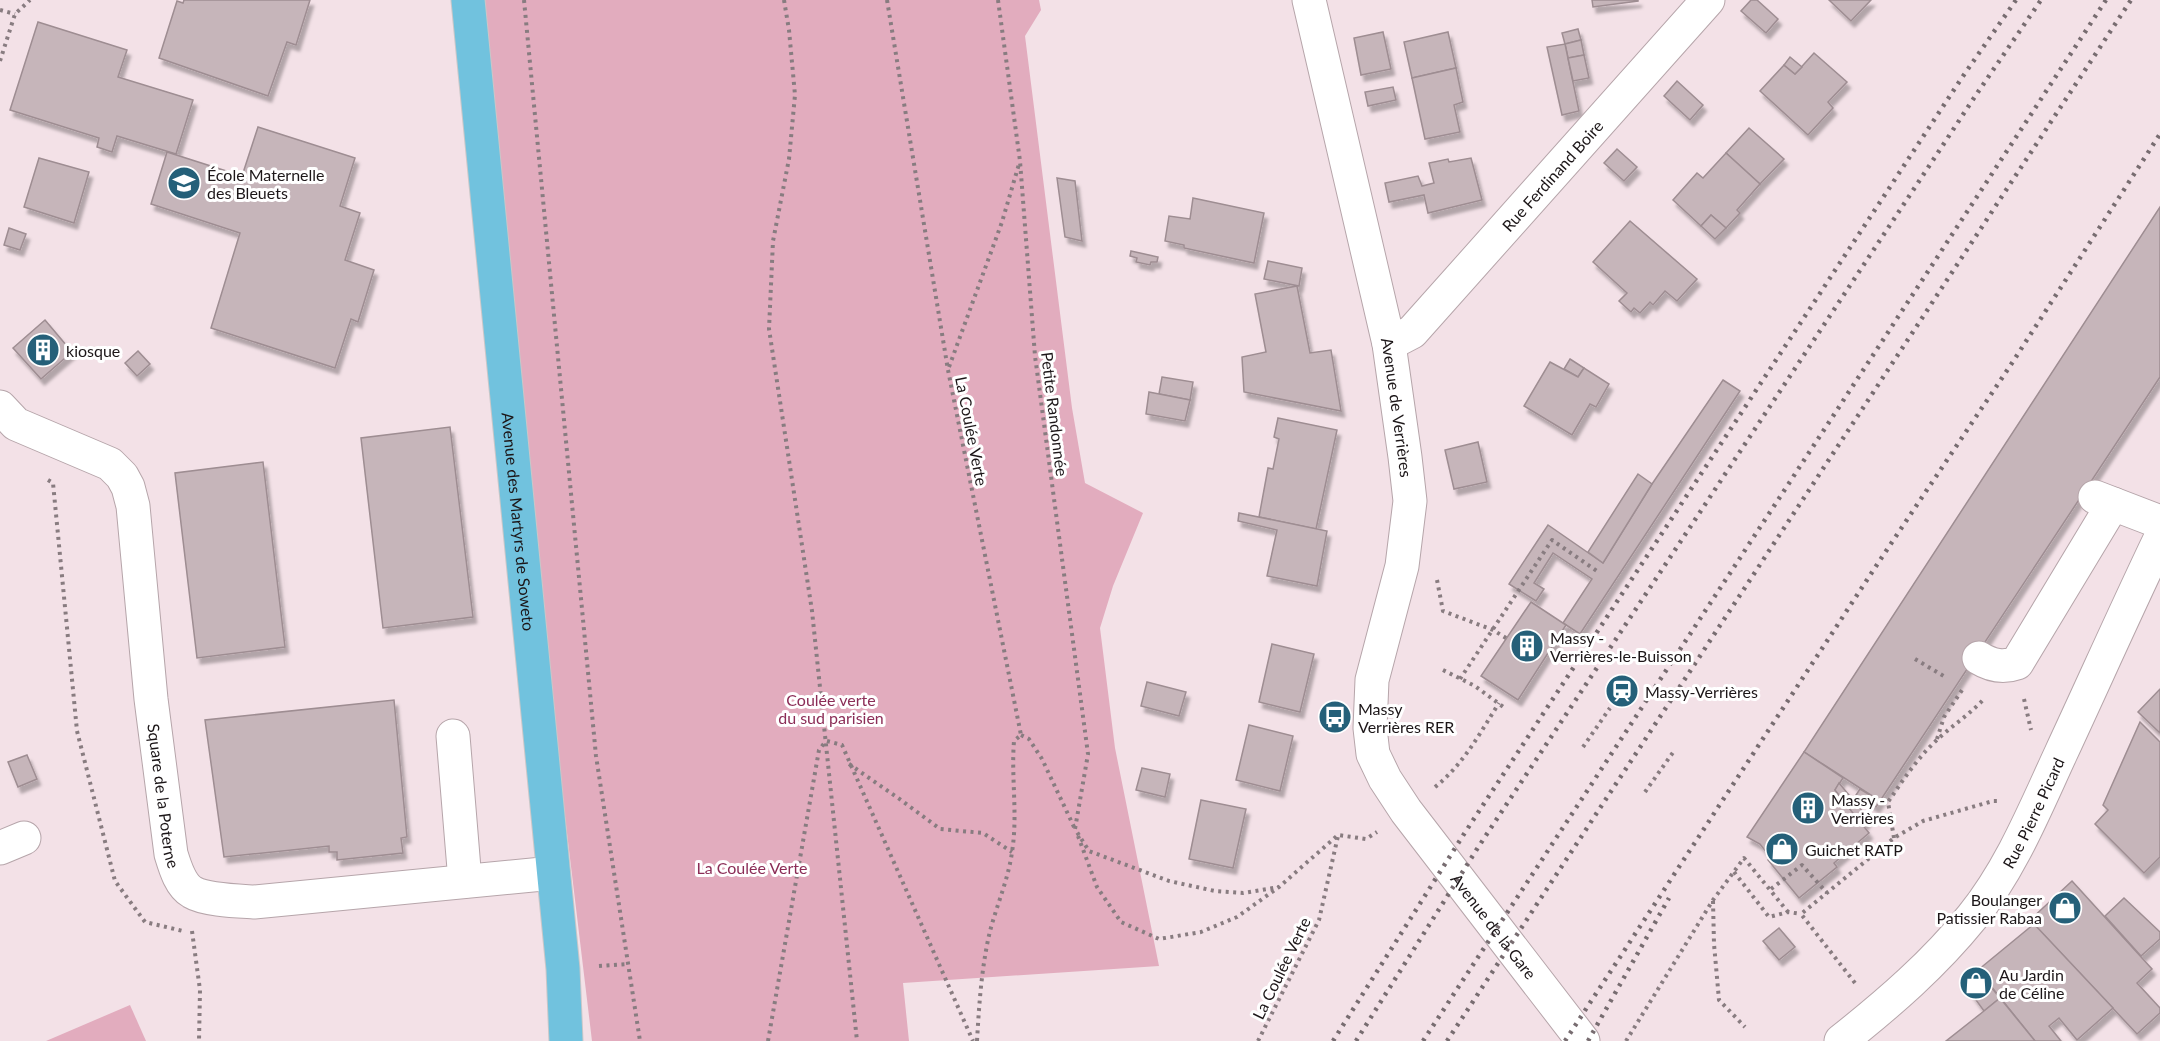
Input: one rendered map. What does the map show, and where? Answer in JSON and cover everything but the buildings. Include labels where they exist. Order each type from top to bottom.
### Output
[{"type":"main road","name":"Avenue des Martyrs de Soweto","points":[[468,0],[563,969],[566,1041]]},
{"type":"street","name":"Avenue de Verrières","points":[[1309,0],[1389,344],[1410,501],[1402,566],[1372,680],[1370,728],[1373,754],[1385,779],[1406,811]]},
{"type":"street","name":"Rue Ferdinand Boire","points":[[1389,344],[1412,332],[1708,0]]},
{"type":"street","name":"Square de la Poterne","points":[[0,407],[16,424],[110,464],[122,476],[128,487],[133,506],[151,699],[171,854],[179,876],[192,892]]},
{"type":"street","points":[[1979,658],[2004,667],[2017,663],[2104,500],[2160,522]]},
{"type":"street","name":"Rue Pierre Picard","points":[[1841,1041],[1934,960],[1973,916],[1998,879],[2153,578],[2160,539]]},
{"type":"street","points":[[453,736],[465,881]]},
{"type":"street","name":"Avenue de la Gare","points":[[1406,811],[1583,1041]]},
{"type":"street","points":[[192,892],[222,900],[254,902],[553,873]]},
{"type":"path","points":[[0,61],[15,14],[30,0]]},
{"type":"path","points":[[524,0],[596,756],[640,1041]]},
{"type":"path","points":[[783,0],[789,30],[795,95],[789,159],[773,241],[769,329],[812,611],[857,1041]]},
{"type":"path","name":"La Coulée Verte","points":[[886,0],[948,370],[1021,735]]},
{"type":"path","name":"Petite Randonnée","points":[[998,0],[1020,161],[1035,356],[1088,754],[1075,829]]},
{"type":"path","points":[[0,10],[15,14]]},
{"type":"path","points":[[948,370],[1002,222],[1020,161]]},
{"type":"path","points":[[44,477],[53,483],[77,731],[116,881],[146,922],[192,933]]},
{"type":"path","points":[[1460,679],[1552,540],[1597,571]]},
{"type":"path","points":[[1436,576],[1443,611],[1493,630],[1506,638]]},
{"type":"path","points":[[1915,659],[1954,682]]},
{"type":"path","points":[[1894,838],[1888,802],[1911,768],[1937,740],[1976,708],[2017,663]]},
{"type":"path","points":[[2017,663],[2031,734],[2060,755]]},
{"type":"path","points":[[1443,670],[1474,686],[1506,709]]},
{"type":"path","points":[[1937,740],[1944,717],[1964,687]]},
{"type":"path","points":[[975,1041],[988,940],[1012,852],[1013,753],[1014,741],[1021,735],[1029,739],[1042,759],[1075,829],[1097,887],[1121,922],[1159,939],[1201,932],[1228,921],[1279,887],[1338,835],[1366,839],[1387,826],[1444,780],[1470,750],[1498,703]]},
{"type":"path","points":[[1583,747],[1610,708]]},
{"type":"path","points":[[827,741],[842,745],[848,764],[975,1041]]},
{"type":"path","points":[[768,1041],[819,750],[827,741]]},
{"type":"path","points":[[1645,792],[1674,751]]},
{"type":"path","points":[[848,764],[940,830],[983,832],[1012,852]]},
{"type":"path","points":[[1802,914],[1894,838],[1923,821],[1994,801],[2037,807]]},
{"type":"path","points":[[1075,829],[1089,850],[1169,881],[1215,891],[1243,893],[1279,887]]},
{"type":"path","name":"La Coulée Verte","points":[[1258,1041],[1319,920],[1338,835]]},
{"type":"path","points":[[1626,1041],[1713,900],[1744,858],[1788,912]]},
{"type":"path","points":[[1771,889],[1802,865],[1827,893]]},
{"type":"path","points":[[1734,872],[1769,917],[1788,912],[1802,914],[1877,1012]]},
{"type":"path","points":[[192,892],[192,933],[200,990],[199,1041]]},
{"type":"path","points":[[1713,900],[1719,1000],[1745,1027]]},
{"type":"green space","name":"Coulée verte du sud parisien","points":[[481,0],[1039,0],[1041,10],[1025,36],[1072,408],[1085,483],[1143,513],[1113,586],[1100,628],[1115,748],[1159,966],[903,983],[909,1041],[592,1041],[560,775]]},
{"type":"green space","points":[[130,1005],[146,1041],[46,1041]]},
{"type":"railway","points":[[1333,1041],[1464,834],[1961,79],[2016,0]]},
{"type":"railway","points":[[1356,1041],[1477,849],[2041,0]]},
{"type":"railway","points":[[1423,1041],[2106,0]]},
{"type":"railway","points":[[1447,1041],[2131,0]]},
{"type":"railway","points":[[1565,1041],[2012,363],[2160,134]]},
{"type":"railway","points":[[1588,1041],[1669,898]]},
{"type":"place","name":"École Maternelle des Bleuets","points":[[184,183]]},
{"type":"place","name":"kiosque","points":[[43,350]]},
{"type":"place","name":"Massy - Verrières-le-Buisson","points":[[1527,646]]},
{"type":"place","name":"Massy-Verrières","points":[[1622,691]]},
{"type":"place","name":"Massy Verrières RER","points":[[1335,717]]},
{"type":"place","name":"Massy - Verrières","points":[[1808,808]]},
{"type":"place","name":"Guichet RATP","points":[[1782,849]]},
{"type":"place","name":"Boulanger Patissier Rabaa","points":[[2065,908]]},
{"type":"place","name":"Au Jardin de Céline","points":[[1976,983]]}]
